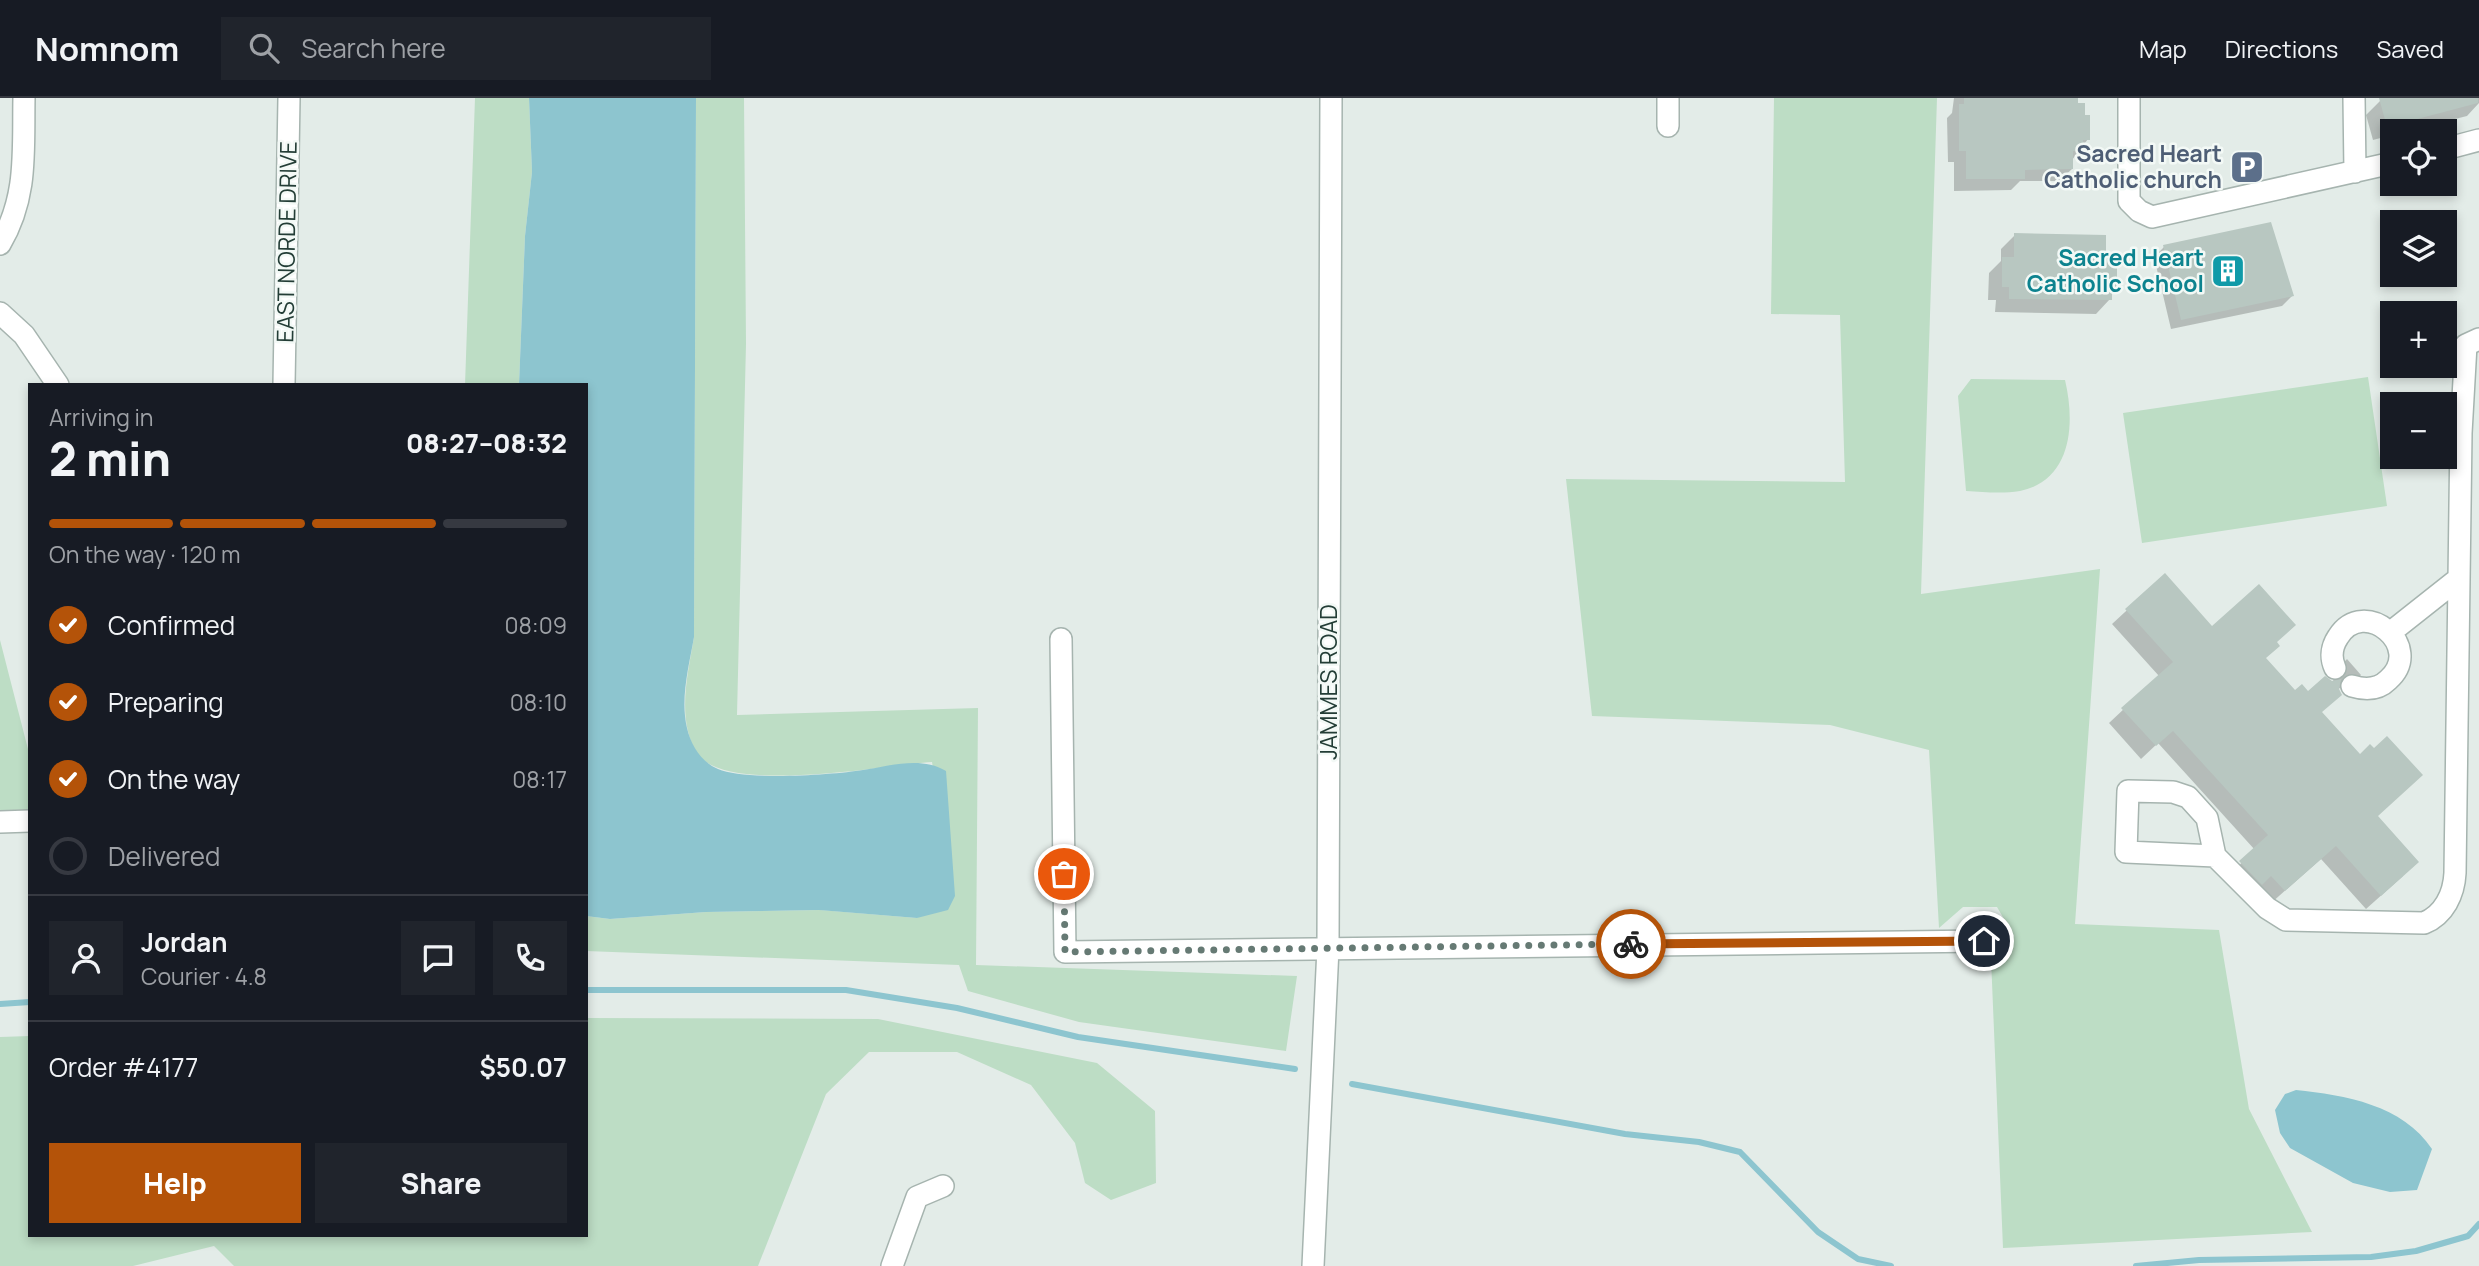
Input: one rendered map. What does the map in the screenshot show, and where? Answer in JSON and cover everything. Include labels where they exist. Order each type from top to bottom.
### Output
[{"type":"street","points":[[0,244],[14,220],[19,200],[23,98]]},
{"type":"street","name":"EAST NORDE DRIVE","points":[[284,383],[289,98]]},
{"type":"street","name":"JAMMES ROAD","points":[[1313,1266],[1328,948],[1331,98]]},
{"type":"street","points":[[1668,98],[1668,126]]},
{"type":"street","points":[[2129,98],[2129,201],[2138,211],[2152,217],[2380,166]]},
{"type":"street","points":[[2354,98],[2355,172]]},
{"type":"street","points":[[2457,146],[2479,140]]},
{"type":"street","points":[[0,313],[24,335],[57,383]]},
{"type":"street","points":[[2215,856],[2126,852],[2128,790],[2172,792],[2188,797],[2207,818],[2215,856],[2267,908],[2286,920],[2415,924],[2431,920],[2451,895],[2454,883],[2461,432],[2466,345],[2479,339]]},
{"type":"street","points":[[2391,632],[2458,579]]},
{"type":"street","points":[[2335,668],[2332,652],[2335,641],[2350,625],[2372,621],[2391,632],[2400,650],[2400,660],[2391,678],[2374,688],[2352,686]]},
{"type":"street","points":[[1061,639],[1065,952],[1984,941]]},
{"type":"street","points":[[0,822],[28,821]]},
{"type":"street","points":[[892,1266],[917,1197],[943,1186]]},
{"type":"green space","points":[[475,98],[529,98],[532,172],[525,236],[519,383],[465,383]]},
{"type":"green space","points":[[696,98],[744,98],[746,344],[737,715],[978,708],[976,965],[1297,976],[1286,1051],[1079,1022],[968,991],[959,965],[588,951],[588,916],[610,919],[706,912],[820,910],[917,918],[954,896],[932,762],[845,772],[771,776],[739,773],[713,766],[697,753],[687,726],[685,711],[694,637]]},
{"type":"green space","points":[[1774,98],[1937,98],[1921,594],[2100,569],[2075,924],[2219,930],[2249,1109],[2312,1232],[2003,1248],[1991,958],[2014,936],[1997,907],[1963,907],[1939,928],[1929,750],[1830,725],[1592,716],[1566,479],[1845,482],[1840,315],[1771,314]]},
{"type":"green space","points":[[2368,377],[2387,506],[2142,543],[2123,413]]},
{"type":"green space","points":[[1971,379],[2065,380],[2070,414],[2066,447],[2051,475],[2038,485],[2013,492],[1966,491],[1958,396]]},
{"type":"green space","points":[[0,640],[28,749],[28,810],[0,811]]},
{"type":"green space","points":[[588,1018],[878,1019],[1097,1063],[1155,1111],[1156,1183],[1111,1200],[1085,1183],[1075,1143],[1031,1085],[957,1052],[869,1052],[826,1094],[758,1266],[234,1266],[214,1246],[133,1266],[0,1266],[0,1037],[28,1036],[28,1237],[588,1237]]},
{"type":"water","points":[[529,98],[696,98],[694,637],[684,706],[691,741],[712,766],[731,773],[748,775],[831,774],[916,763],[936,766],[946,771],[955,896],[948,910],[917,918],[819,910],[706,912],[610,919],[588,916],[588,383],[519,383],[525,236],[532,172]]},
{"type":"water","points":[[2296,1090],[2334,1095],[2372,1105],[2389,1112],[2420,1134],[2432,1149],[2417,1190],[2390,1192],[2353,1183],[2290,1148],[2280,1133],[2275,1110],[2285,1094]]},
{"type":"building","points":[[1964,98],[2078,98],[2078,103],[2085,103],[2085,115],[2090,115],[2090,140],[2083,140],[2083,151],[2073,151],[2073,169],[2025,170],[2025,179],[1966,179],[1966,151],[1959,151],[1959,104],[1964,104]]},
{"type":"building","points":[[2379,98],[2478,98],[2478,103],[2417,119],[2385,119]]},
{"type":"building","name":"Sacred Heart Catholic School","points":[[2271,222],[2294,296],[2181,320],[2163,245]]},
{"type":"building","points":[[2014,233],[2106,235],[2106,258],[2117,258],[2117,287],[2112,287],[2112,300],[2009,299],[2009,287],[2002,287],[2002,257],[2014,257]]},
{"type":"building","points":[[2165,573],[2212,626],[2259,584],[2296,625],[2277,642],[2280,646],[2266,658],[2295,690],[2302,684],[2308,691],[2325,676],[2332,681],[2341,679],[2339,689],[2342,695],[2322,712],[2360,754],[2370,744],[2374,748],[2387,736],[2423,775],[2378,816],[2419,862],[2381,896],[2336,846],[2285,891],[2271,876],[2262,885],[2239,861],[2268,835],[2173,731],[2156,746],[2121,708],[2173,662],[2125,609]]},
{"type":"waterway","points":[[588,990],[846,990],[957,1008],[1078,1037],[1295,1069]]},
{"type":"waterway","points":[[0,1004],[28,1002]]},
{"type":"waterway","points":[[1352,1084],[1625,1134],[1699,1142],[1740,1152],[1818,1232],[1858,1259],[1891,1266]]},
{"type":"waterway","points":[[2136,1266],[2199,1260],[2371,1257],[2416,1251],[2468,1236],[2479,1224]]},
{"type":"way so far","points":[[1064,874],[1065,952],[1631,944]]},
{"type":"place","name":"Sacred Heart Catholic church","points":[[2247,167]]},
{"type":"place","name":"Sacred Heart Catholic School","points":[[2228,271]]},
{"type":"route","points":[[1631,944],[1984,941]]}]
